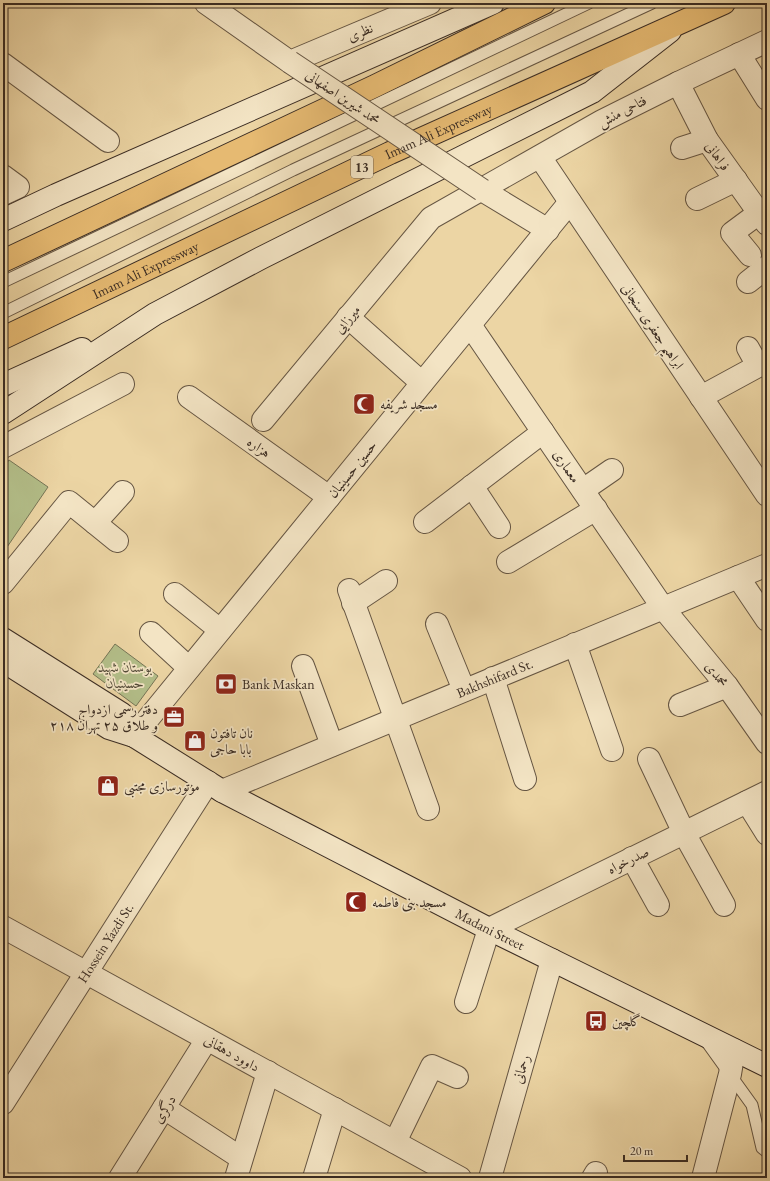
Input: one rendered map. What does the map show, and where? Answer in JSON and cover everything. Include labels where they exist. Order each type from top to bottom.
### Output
[{"type":"highway","points":[[3,261],[375,86],[544,3]]},
{"type":"highway","name":"Imam Ali Expressway","points":[[3,338],[390,153],[724,3]]},
{"type":"street","name":"محمد شیرین اصفهانی","points":[[206,3],[290,62],[482,190],[548,230]]},
{"type":"street","name":"نظری","points":[[290,62],[430,3]]},
{"type":"street","points":[[3,220],[56,195],[493,3]]},
{"type":"street","points":[[3,385],[155,314],[268,255],[592,92],[682,22]]},
{"type":"street","name":"فتاحی منش","points":[[431,218],[602,121],[767,41]]},
{"type":"street","points":[[739,54],[767,99]]},
{"type":"street","points":[[3,64],[108,141]]},
{"type":"street","name":"فراهانی","points":[[678,83],[707,140],[763,218]]},
{"type":"street","points":[[682,148],[707,140]]},
{"type":"street","name":"ابراهیم جعفری سنجانی","points":[[540,157],[767,495]]},
{"type":"street","points":[[3,176],[18,187],[3,194]]},
{"type":"street","points":[[697,199],[736,180]]},
{"type":"street","name":"حسین حسینیان","points":[[134,736],[570,202]]},
{"type":"street","name":"میرزایی","points":[[263,420],[431,218]]},
{"type":"street","points":[[748,282],[762,265],[732,233],[763,218]]},
{"type":"street","points":[[3,413],[155,314]]},
{"type":"street","points":[[348,317],[422,383]]},
{"type":"street","name":"معماری","points":[[470,325],[663,608]]},
{"type":"street","points":[[701,397],[758,366],[748,348]]},
{"type":"street","points":[[3,447],[123,384]]},
{"type":"street","name":"هزاره","points":[[189,397],[329,497]]},
{"type":"street","points":[[425,522],[543,432]]},
{"type":"street","points":[[583,490],[612,470]]},
{"type":"street","points":[[472,486],[499,527]]},
{"type":"street","points":[[95,523],[123,492]]},
{"type":"street","points":[[3,582],[69,502],[117,541]]},
{"type":"street","points":[[508,562],[596,509]]},
{"type":"street","name":"Bakhshifard St.","points":[[215,786],[332,745],[767,565]]},
{"type":"street","points":[[738,578],[767,620]]},
{"type":"street","points":[[386,581],[351,597],[428,809]]},
{"type":"street","points":[[175,594],[220,630]]},
{"type":"street","name":"محمدی","points":[[663,608],[727,686],[767,743]]},
{"type":"street","points":[[437,624],[464,690]]},
{"type":"street","points":[[150,634],[190,668]]},
{"type":"street","name":"Madani Street","points":[[3,639],[122,714],[134,736]]},
{"type":"street","points":[[575,644],[612,750]]},
{"type":"street","name":"Madani Street","points":[[3,662],[110,728],[134,736],[215,786],[489,929],[767,1066]]},
{"type":"street","points":[[303,666],[332,745]]},
{"type":"street","points":[[493,678],[525,779]]},
{"type":"street","points":[[680,704],[727,686]]},
{"type":"street","points":[[649,759],[684,833],[724,906]]},
{"type":"street","name":"Hossein Yazdi St.","points":[[3,1103],[86,973],[215,786]]},
{"type":"street","name":"صدرخواه","points":[[489,929],[767,792]]},
{"type":"street","points":[[747,802],[767,834]]},
{"type":"street","points":[[632,858],[658,905]]},
{"type":"street","name":"داوود دهقانی","points":[[3,927],[395,1142],[454,1176]]},
{"type":"street","points":[[466,1002],[489,929]]},
{"type":"street","name":"رحمانی","points":[[490,1178],[552,960]]},
{"type":"street","name":"درگری","points":[[120,1178],[207,1039]]},
{"type":"street","points":[[703,1178],[730,1074],[734,1050]]},
{"type":"street","points":[[395,1142],[432,1066],[457,1077]]},
{"type":"street","points":[[164,1108],[238,1168],[268,1072]]},
{"type":"street","points":[[314,1178],[335,1109]]},
{"type":"lane","points":[[3,282],[589,3]]},
{"type":"lane","points":[[3,313],[293,170],[652,3]]},
{"type":"lane","points":[[699,1032],[752,1105],[762,1148],[767,1152]]},
{"type":"green space","points":[[9,460],[48,487],[3,553],[3,468]]},
{"type":"green space","name":"بوستان شهید حسینیان","points":[[115,644],[158,676],[136,706],[93,674]]},
{"type":"place","name":"مسجد شریفه","points":[[364,404]]},
{"type":"place","name":"Bank Maskan","points":[[226,684]]},
{"type":"place","name":"دفتر رسمی ازدواج ۲۱۸ و طلاق ۲۵ تهران","points":[[174,717]]},
{"type":"place","name":"نان تافتون بابا حاجی","points":[[195,741]]},
{"type":"place","name":"موتورسازی مجتبی","points":[[108,786]]},
{"type":"place","name":"مسجد بنی فاطمه","points":[[356,902]]},
{"type":"place","name":"گلچین","points":[[596,1021]]}]
